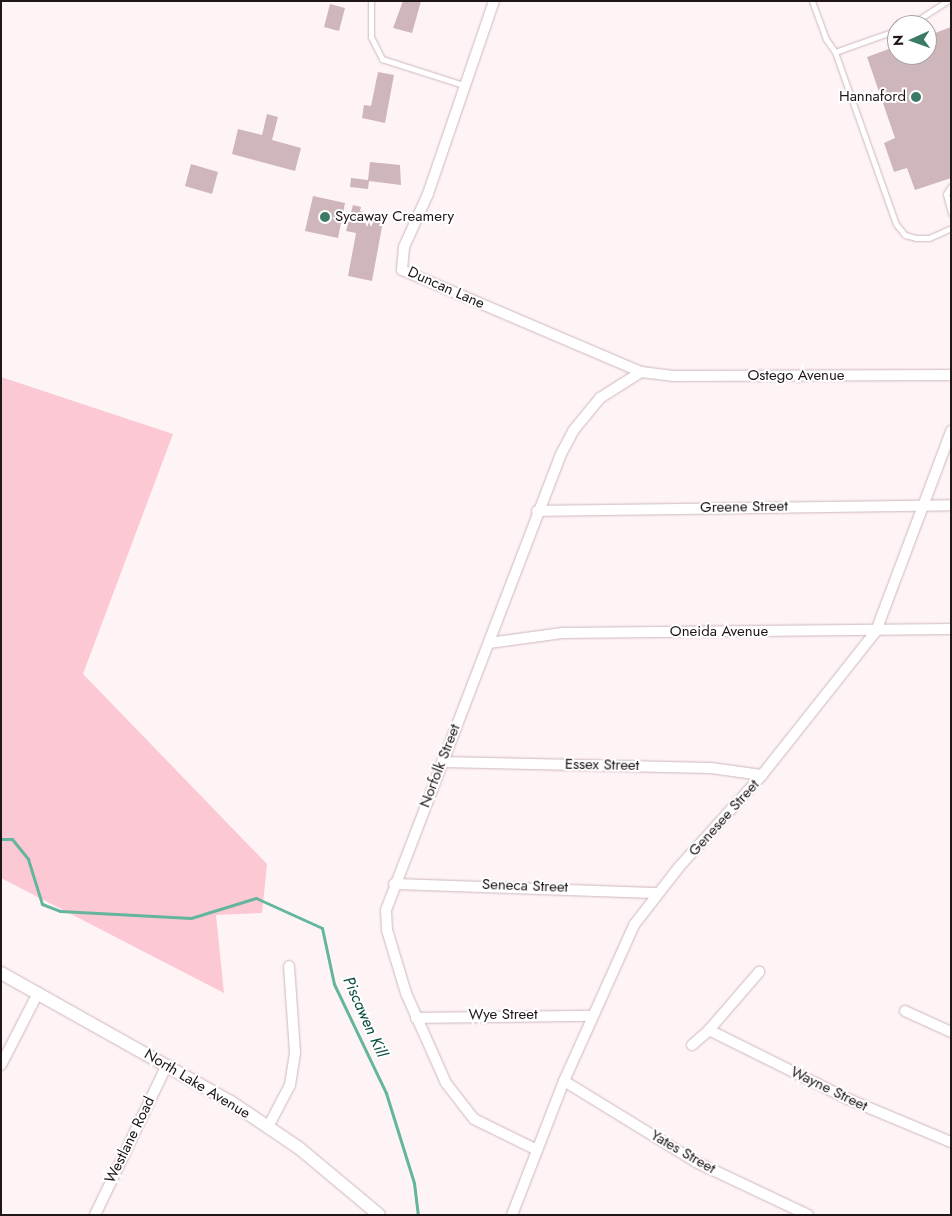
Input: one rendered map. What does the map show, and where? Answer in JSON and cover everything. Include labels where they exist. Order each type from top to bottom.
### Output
[{"type":"street","name":"Duncan Lane","points":[[494,1],[431,185],[404,247],[402,270],[641,372]]},
{"type":"street","name":"Ostego Avenue","points":[[641,372],[673,376],[951,375]]},
{"type":"street","name":"Norfolk Street","points":[[535,1149],[484,1126],[464,1109],[446,1083],[416,1018],[387,930],[386,910],[394,884],[489,643],[537,511],[561,454],[584,414],[605,394],[641,372]]},
{"type":"street","name":"Genesee Street","points":[[512,1215],[535,1149],[591,1016],[634,925],[656,893],[762,775],[876,631],[951,431]]},
{"type":"street","name":"Greene Street","points":[[537,511],[951,505]]},
{"type":"street","name":"Oneida Avenue","points":[[489,643],[562,633],[951,629]]},
{"type":"street","name":"Essex Street","points":[[442,762],[711,768],[762,775]]},
{"type":"street","name":"Seneca Street","points":[[394,884],[656,893]]},
{"type":"street","points":[[268,1127],[290,1085],[295,1052],[289,966]]},
{"type":"street","points":[[692,1045],[710,1030],[759,972]]},
{"type":"street","name":"North Lake Avenue","points":[[1,973],[166,1065],[268,1127],[379,1215]]},
{"type":"street","points":[[1,1065],[38,993]]},
{"type":"street","points":[[905,1011],[951,1032]]},
{"type":"street","name":"Wye Street","points":[[416,1018],[591,1016]]},
{"type":"street","name":"Wayne Street","points":[[710,1030],[848,1099],[951,1142]]},
{"type":"street","name":"Westlane Road","points":[[95,1215],[166,1065]]},
{"type":"street","name":"Yates Street","points":[[564,1081],[696,1162],[808,1215]]},
{"type":"lane","points":[[371,1],[371,37],[382,59],[464,85]]},
{"type":"lane","points":[[812,1],[826,40],[835,52],[896,224],[905,235],[916,238],[929,238],[951,228]]},
{"type":"lane","points":[[925,15],[947,1]]},
{"type":"lane","points":[[835,52],[887,34]]},
{"type":"lane","points":[[951,186],[946,194],[951,213]]},
{"type":"shaded area","points":[[1,377],[173,434],[83,674],[267,864],[262,913],[216,915],[224,993],[1,878]]},
{"type":"building","points":[[403,1],[421,1],[412,33],[393,28]]},
{"type":"building","points":[[330,4],[345,8],[339,31],[324,27]]},
{"type":"building","name":"Hannaford","points":[[951,27],[951,178],[915,190],[907,168],[894,172],[884,143],[895,138],[867,57],[887,50],[887,65],[937,65],[937,32]]},
{"type":"building","points":[[378,72],[394,75],[385,123],[362,118],[364,105],[371,106]]},
{"type":"building","points":[[267,114],[278,117],[272,140],[301,148],[295,171],[232,154],[238,129],[262,135]]},
{"type":"building","points":[[370,162],[400,165],[401,185],[369,181],[368,189],[350,187],[351,178],[368,180]]},
{"type":"building","points":[[191,164],[218,172],[212,194],[185,186]]},
{"type":"building","name":"Sycaway Creamery","points":[[313,196],[345,203],[338,238],[305,231]]},
{"type":"building","points":[[353,205],[361,207],[360,211],[384,216],[372,281],[348,276],[356,233],[346,231]]},
{"type":"waterway","name":"Piscawen Kill","points":[[1,839],[12,839],[28,859],[42,904],[60,911],[191,918],[256,898],[322,928],[334,984],[386,1093],[414,1183],[418,1215]]},
{"type":"place","name":"Hannaford","points":[[916,97]]},
{"type":"place","name":"Sycaway Creamery","points":[[325,217]]}]
